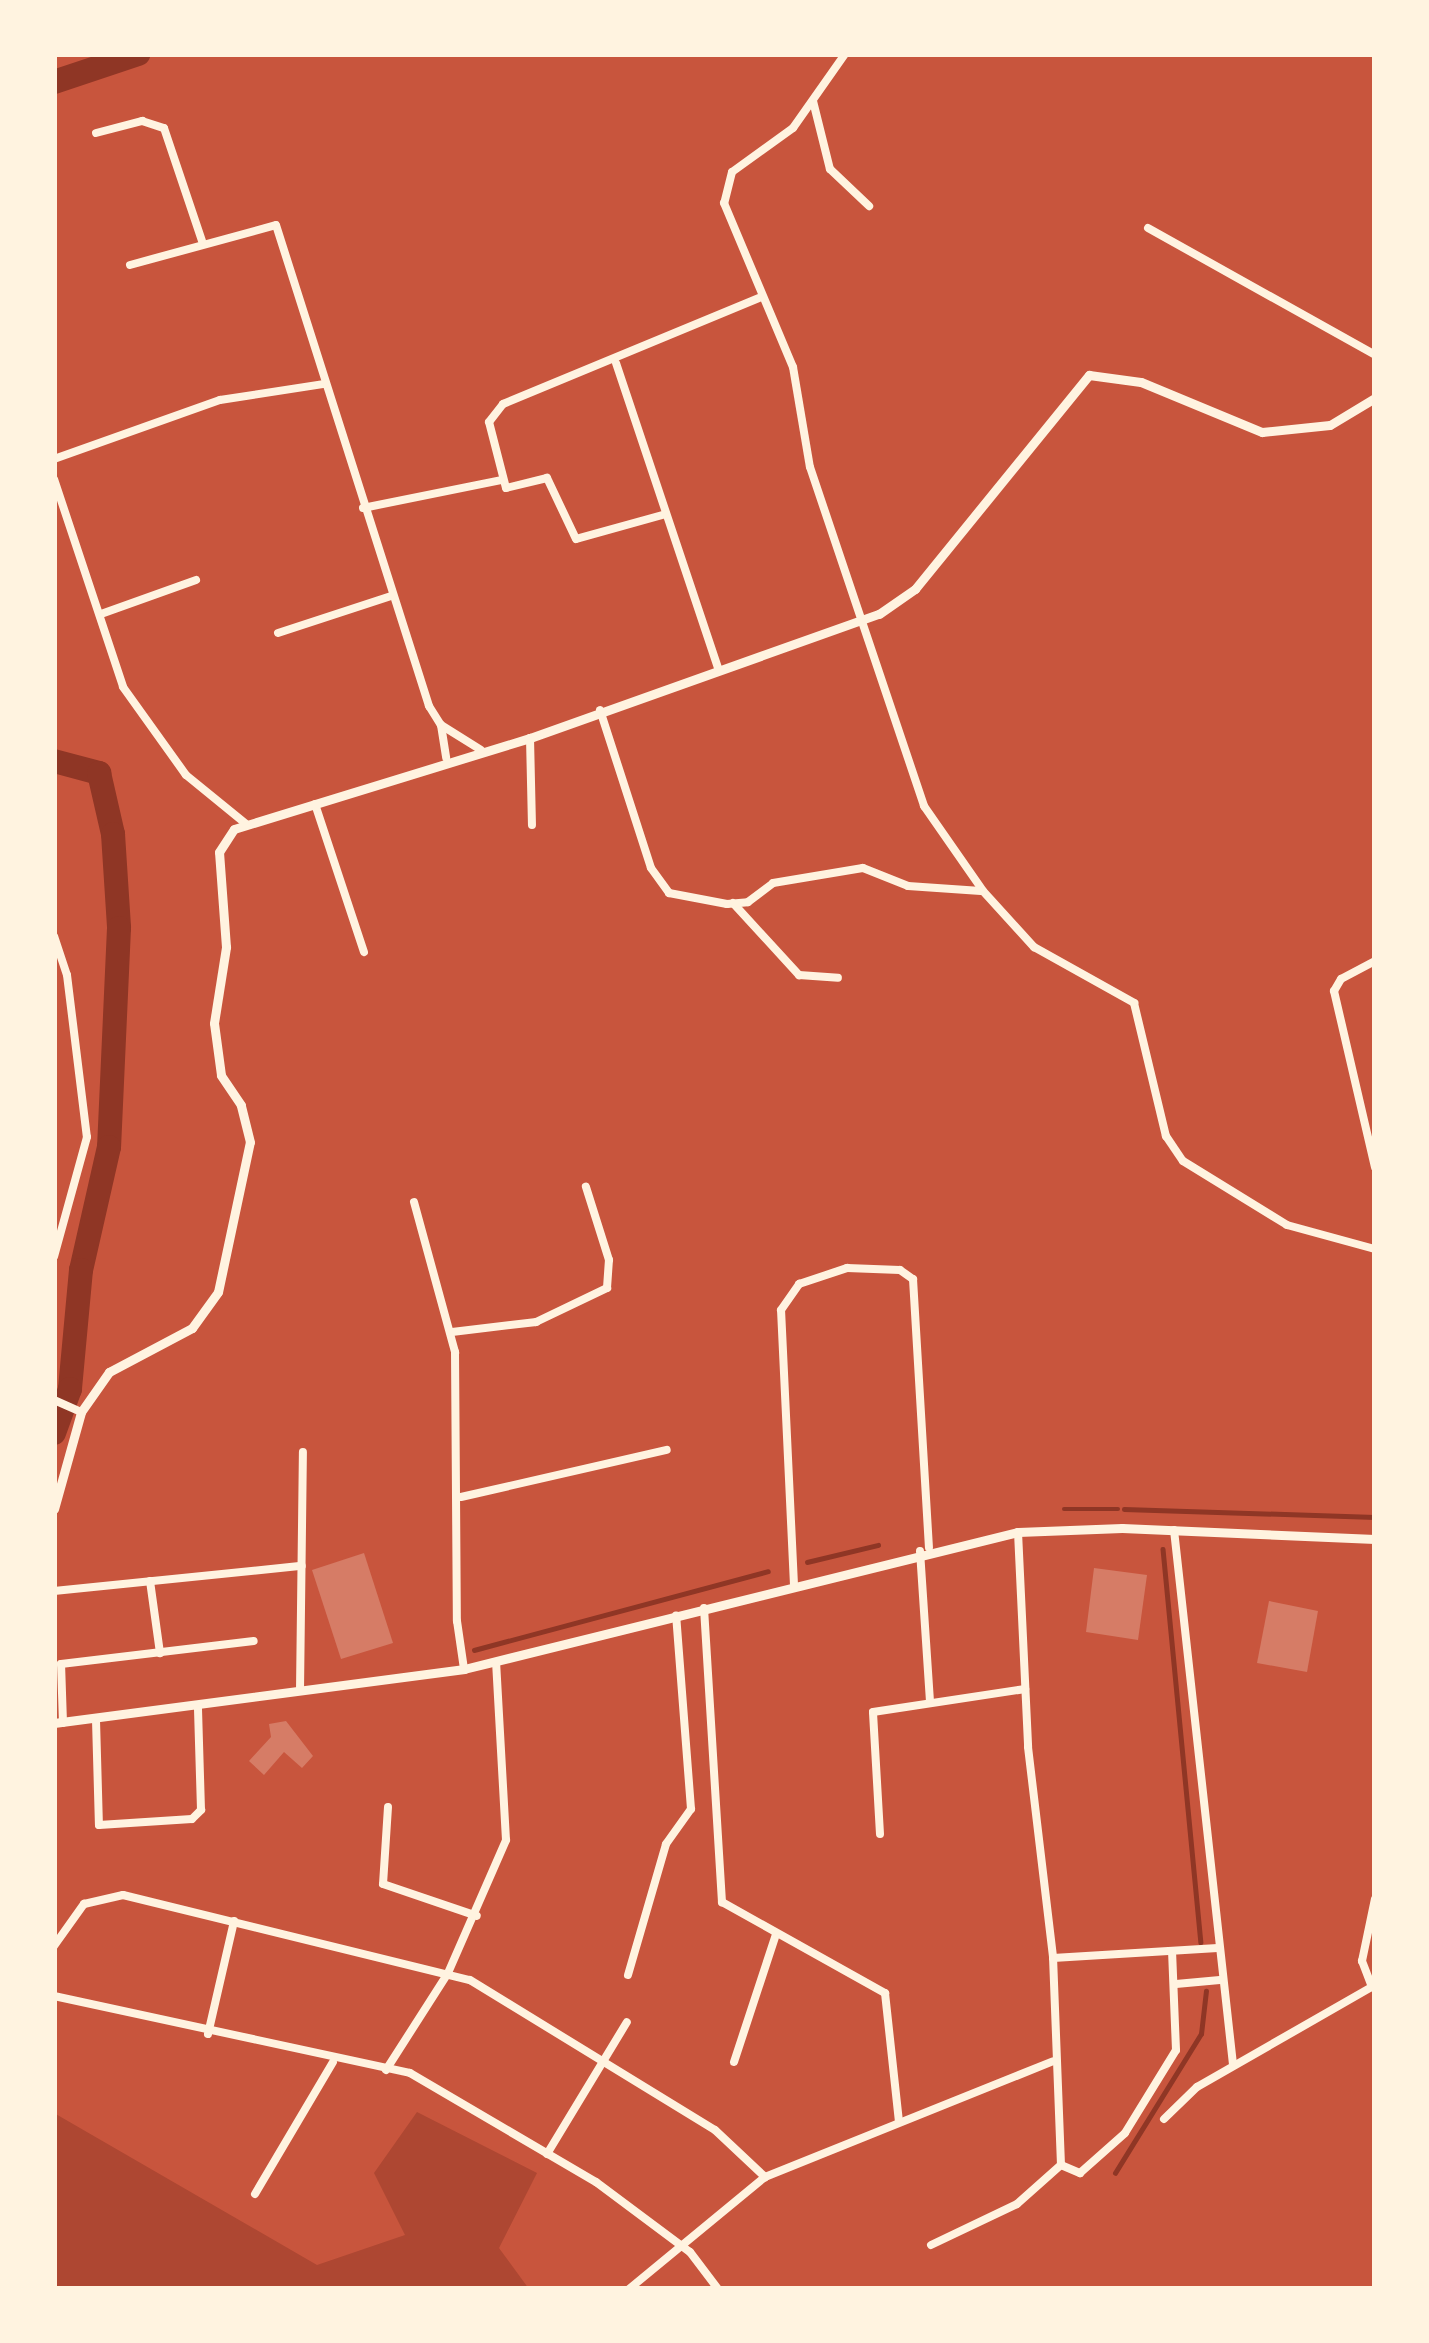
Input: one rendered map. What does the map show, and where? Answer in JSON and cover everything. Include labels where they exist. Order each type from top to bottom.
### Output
[{"type":"street","points":[[845,54],[784,138],[742,159],[727,183],[724,203],[759,298],[793,367],[810,467],[924,806],[983,891],[1034,947],[1134,1003],[1166,1136],[1183,1160],[1287,1225],[1375,1249]]},
{"type":"street","points":[[813,101],[830,169],[869,206]]},
{"type":"street","points":[[96,133],[142,121],[164,128],[202,241]]},
{"type":"street","points":[[130,265],[272,222],[391,596],[441,725],[446,758]]},
{"type":"street","points":[[1148,228],[1375,355]]},
{"type":"street","points":[[666,514],[576,539],[547,478],[509,490],[502,479],[489,422],[496,411],[759,298]]},
{"type":"street","points":[[616,363],[718,668]]},
{"type":"street","points":[[54,1510],[81,1412],[109,1372],[192,1328],[218,1292],[250,1142],[216,1057],[226,947],[217,873],[222,842],[247,824],[446,758],[530,737],[863,620],[916,589],[1089,375],[1141,382],[1262,432],[1330,425],[1375,398]]},
{"type":"street","points":[[54,459],[220,400],[323,385]]},
{"type":"street","points":[[54,478],[123,687],[154,737],[247,824]]},
{"type":"street","points":[[362,508],[502,479]]},
{"type":"street","points":[[101,614],[196,580]]},
{"type":"street","points":[[278,633],[391,596]]},
{"type":"street","points":[[600,710],[658,884],[687,900],[733,903],[773,883],[862,868],[908,886],[983,891]]},
{"type":"street","points":[[441,725],[482,751]]},
{"type":"street","points":[[530,737],[532,825]]},
{"type":"street","points":[[315,804],[364,952]]},
{"type":"street","points":[[733,903],[799,975],[838,978]]},
{"type":"street","points":[[54,940],[87,1137],[54,1257]]},
{"type":"street","points":[[1375,961],[1341,979],[1334,991],[1375,1167]]},
{"type":"street","points":[[452,1331],[536,1322],[607,1288],[609,1260],[586,1187]]},
{"type":"street","points":[[414,1202],[452,1331],[460,1497],[457,1621],[464,1669]]},
{"type":"street","points":[[794,1585],[781,1310],[800,1284],[847,1268],[900,1270],[913,1279],[930,1700]]},
{"type":"street","points":[[54,1400],[81,1412]]},
{"type":"street","points":[[460,1497],[667,1450]]},
{"type":"street","points":[[300,1690],[303,1452]]},
{"type":"street","points":[[1174,1530],[1220,1980],[1233,2065]]},
{"type":"street","points":[[254,1642],[57,1665],[58,1723],[496,1663],[924,1549],[1018,1532],[1174,1530],[1375,1539]]},
{"type":"street","points":[[1018,1532],[1025,1689],[1053,1958],[1053,2060],[1061,2164]]},
{"type":"street","points":[[54,1591],[302,1566]]},
{"type":"street","points":[[150,1581],[160,1653]]},
{"type":"street","points":[[704,1608],[722,1902],[885,1993],[899,2122]]},
{"type":"street","points":[[628,1975],[665,1844],[692,1809],[676,1616]]},
{"type":"street","points":[[386,2071],[448,1973],[477,1916],[506,1840],[496,1663]]},
{"type":"street","points":[[880,1834],[870,1717],[882,1707],[1025,1689]]},
{"type":"street","points":[[96,1720],[99,1825],[192,1819],[201,1810],[198,1707]]},
{"type":"street","points":[[388,1808],[383,1884],[477,1916]]},
{"type":"street","points":[[54,1946],[100,1894],[448,1973],[604,2058],[748,2154],[765,2177]]},
{"type":"street","points":[[1164,2119],[1233,2065],[1373,1986],[1362,1961],[1375,1899]]},
{"type":"street","points":[[208,2033],[234,1921]]},
{"type":"street","points":[[734,2062],[776,1934]]},
{"type":"street","points":[[1053,1958],[1218,1948]]},
{"type":"street","points":[[1061,2164],[1081,2173],[1125,2133],[1176,2050],[1172,1951]]},
{"type":"street","points":[[1176,1984],[1220,1980]]},
{"type":"street","points":[[54,1996],[332,2062],[410,2073],[547,2154],[677,2242],[718,2289]]},
{"type":"street","points":[[547,2154],[627,2021]]},
{"type":"street","points":[[629,2289],[677,2242],[765,2177],[1053,2060]]},
{"type":"street","points":[[255,2194],[332,2062]]},
{"type":"street","points":[[931,2246],[1017,2204],[1061,2164]]},
{"type":"shaded area","points":[[417,2112],[537,2173],[499,2248],[529,2289],[54,2289],[54,2113],[317,2265],[405,2235],[374,2173]]},
{"type":"building","points":[[364,1553],[393,1643],[341,1659],[312,1570]]},
{"type":"building","points":[[1094,1568],[1147,1575],[1138,1640],[1086,1632]]},
{"type":"building","points":[[1269,1601],[1318,1611],[1307,1672],[1257,1663]]},
{"type":"building","points":[[286,1721],[313,1756],[302,1768],[284,1752],[264,1775],[249,1761],[271,1737],[269,1724]]},
{"type":"waterway","points":[[54,82],[138,54]]},
{"type":"waterway","points":[[54,761],[99,773],[113,834],[119,928],[109,1147],[81,1270],[70,1389],[54,1433]]},
{"type":"waterway","points":[[1064,1509],[1118,1509]]},
{"type":"waterway","points":[[1124,1509],[1375,1517]]},
{"type":"waterway","points":[[807,1562],[878,1545]]},
{"type":"waterway","points":[[1163,1549],[1201,1942]]},
{"type":"waterway","points":[[474,1650],[768,1571]]},
{"type":"waterway","points":[[1115,2173],[1201,2034],[1206,1991]]}]
